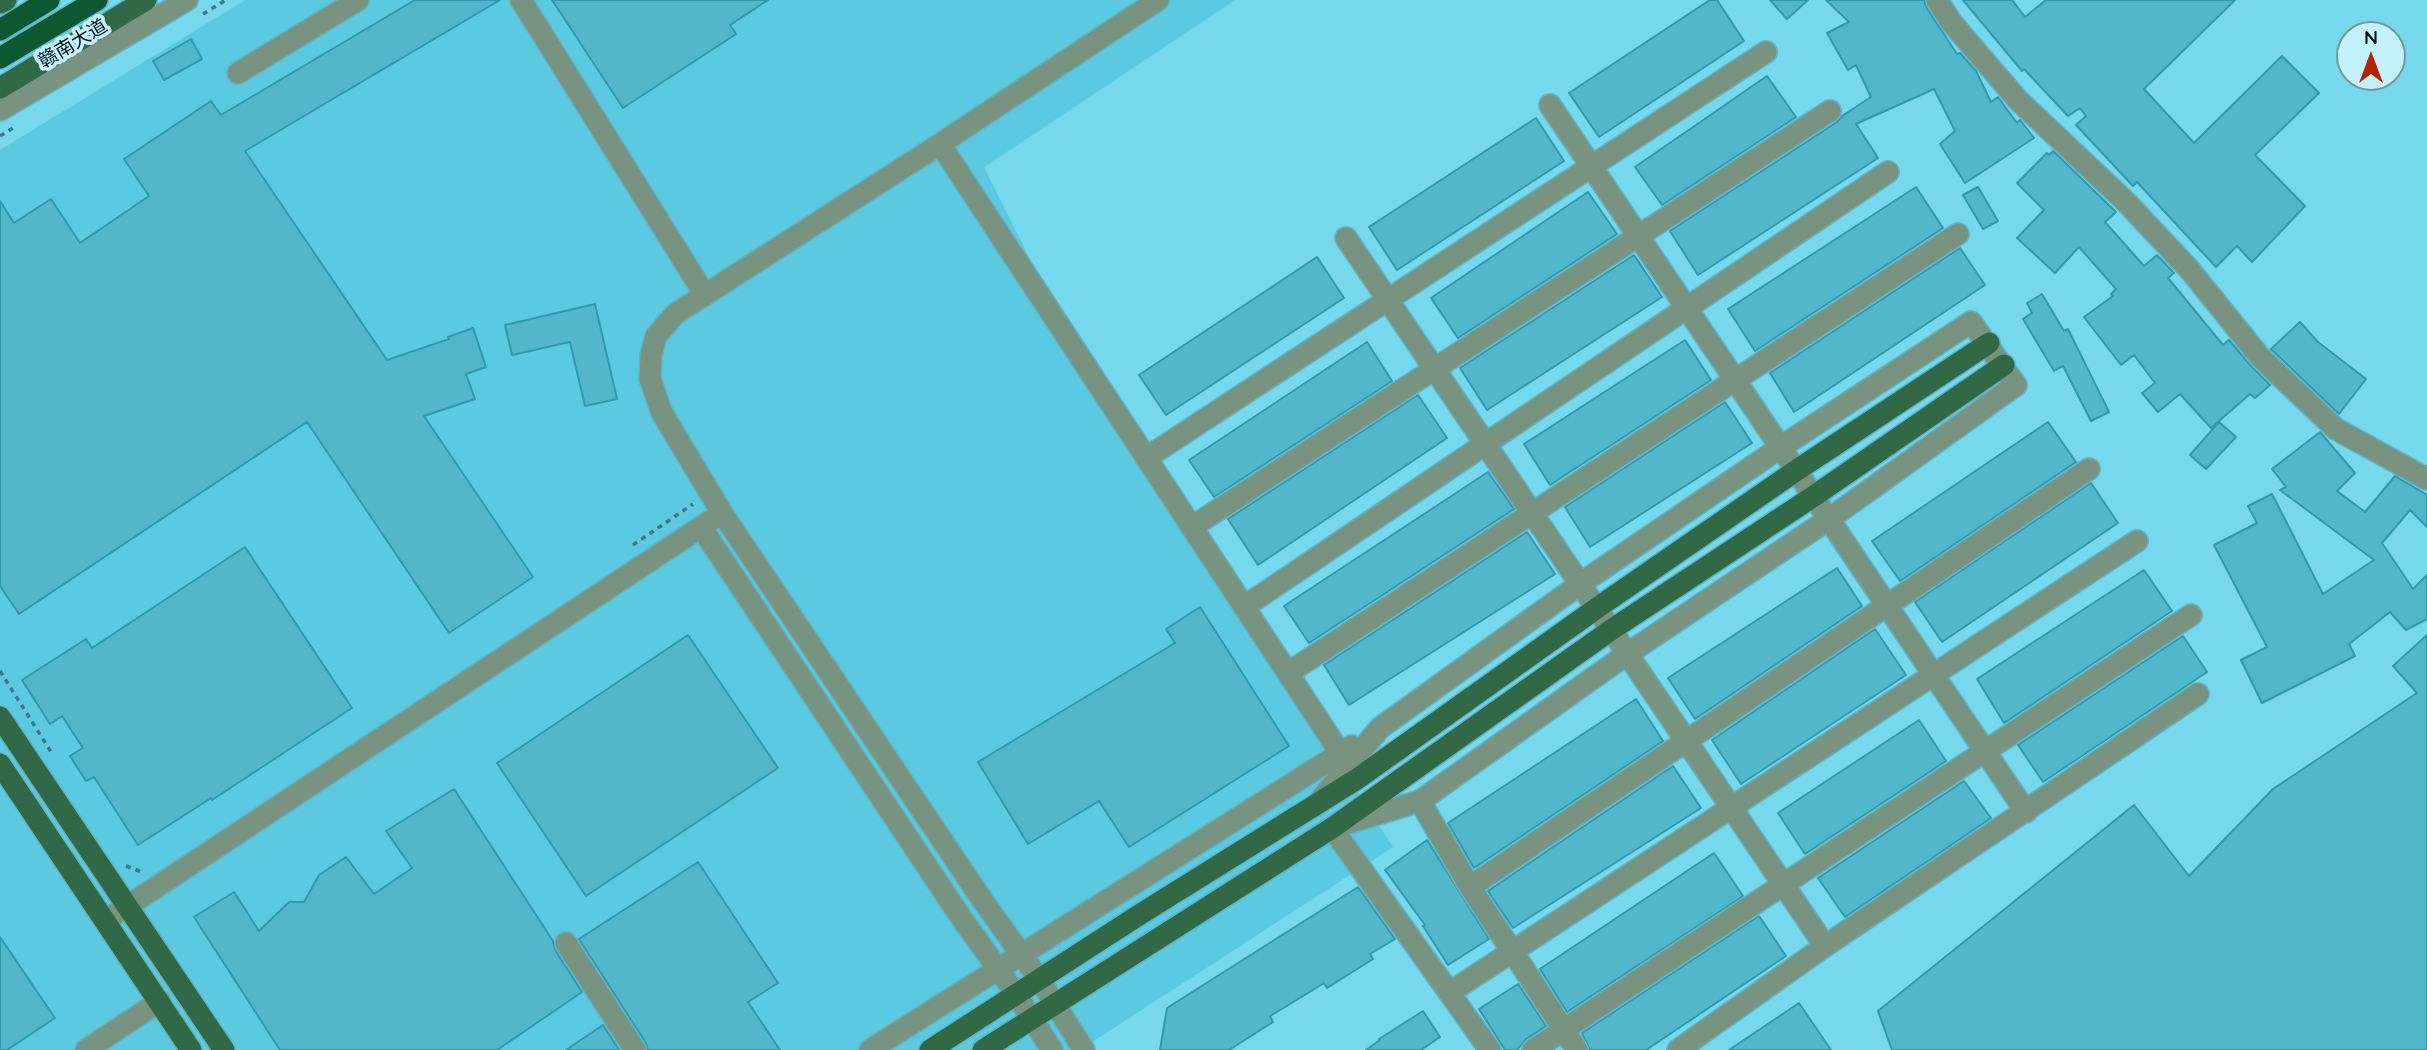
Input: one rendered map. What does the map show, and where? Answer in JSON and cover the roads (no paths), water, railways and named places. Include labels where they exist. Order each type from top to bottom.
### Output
[{"type":"highway","points":[[0,30],[49,0]]},
{"type":"highway","points":[[0,58],[97,0]]},
{"type":"main road","points":[[0,4],[6,0]]},
{"type":"main road","name":"赣南大道","points":[[0,88],[146,0]]},
{"type":"main road","points":[[930,1050],[1317,805],[1349,766],[1597,608],[1797,470],[1988,344]]},
{"type":"main road","points":[[983,1050],[1332,828],[1611,629],[1814,496],[2003,365]]},
{"type":"main road","points":[[0,717],[224,1050]]},
{"type":"main road","points":[[0,764],[191,1050]]},
{"type":"street","points":[[0,110],[187,0]]},
{"type":"street","points":[[238,73],[358,0]]},
{"type":"street","points":[[521,0],[705,295]]},
{"type":"street","points":[[1084,1050],[1039,979],[983,901],[722,513],[662,413],[650,379],[651,355],[656,336],[675,314],[1158,0]]},
{"type":"street","points":[[1937,0],[1951,22],[2018,100],[2126,202],[2189,269],[2260,357],[2336,429],[2427,480]]},
{"type":"street","points":[[1146,458],[1766,51]]},
{"type":"street","points":[[1550,104],[2026,812]]},
{"type":"street","points":[[1192,527],[1830,111]]},
{"type":"street","points":[[940,144],[1349,766]]},
{"type":"street","points":[[1244,607],[1888,172]]},
{"type":"street","points":[[1287,673],[1958,234]]},
{"type":"street","points":[[1346,238],[1825,946]]},
{"type":"street","points":[[870,1050],[1021,954],[1349,766],[1380,728],[1580,584],[1971,322],[2016,385],[1829,519],[1627,654],[1420,801],[1332,828],[1490,1050]]},
{"type":"street","points":[[1470,887],[2089,469]]},
{"type":"street","points":[[106,921],[722,513]]},
{"type":"street","points":[[701,527],[1052,1050]]},
{"type":"street","points":[[1450,993],[2137,541]]},
{"type":"street","points":[[1533,1050],[2191,615]]},
{"type":"street","points":[[1678,1050],[1825,946],[2198,694]]},
{"type":"street","points":[[1420,801],[1470,887],[1577,1050]]},
{"type":"street","points":[[566,943],[635,1050]]},
{"type":"street","points":[[86,1050],[160,1001]]},
{"type":"street","points":[[1000,1050],[1032,1018]]}]
